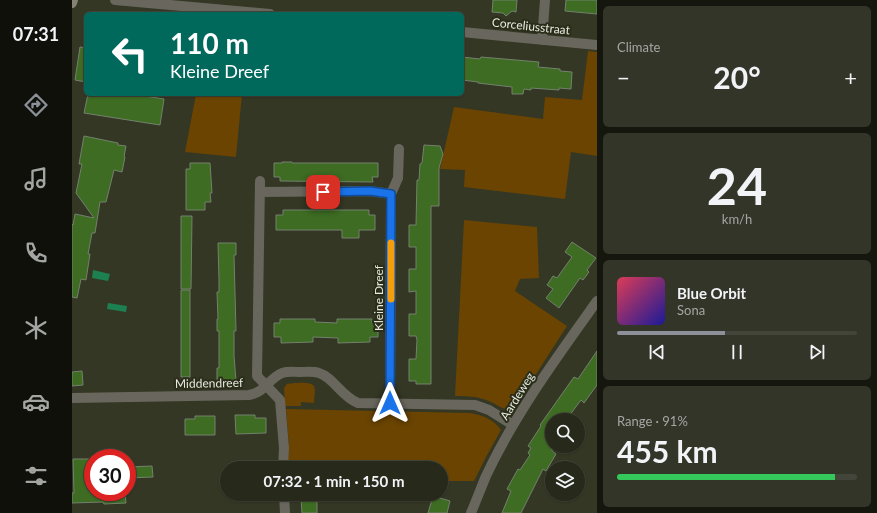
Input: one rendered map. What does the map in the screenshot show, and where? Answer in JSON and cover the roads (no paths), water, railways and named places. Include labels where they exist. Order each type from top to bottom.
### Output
[{"type":"street","points":[[115,0],[248,12]]},
{"type":"street","points":[[542,40],[545,0]]},
{"type":"street","name":"Corceliusstraat","points":[[464,32],[597,45]]},
{"type":"street","name":"Kleine Dreef","points":[[390,403],[391,194],[398,178],[399,149]]},
{"type":"street","points":[[260,181],[257,376],[280,400],[284,448],[283,461]]},
{"type":"street","points":[[260,192],[370,191],[391,194]]},
{"type":"street","name":"Aardeweg","points":[[471,513],[486,476],[513,425],[560,353],[597,301]]},
{"type":"street","name":"Middendreef","points":[[72,398],[249,395],[259,392],[276,376],[283,372],[318,372],[325,376],[353,401],[475,405],[489,410],[513,425]]},
{"type":"street","points":[[284,501],[285,513]]}]
